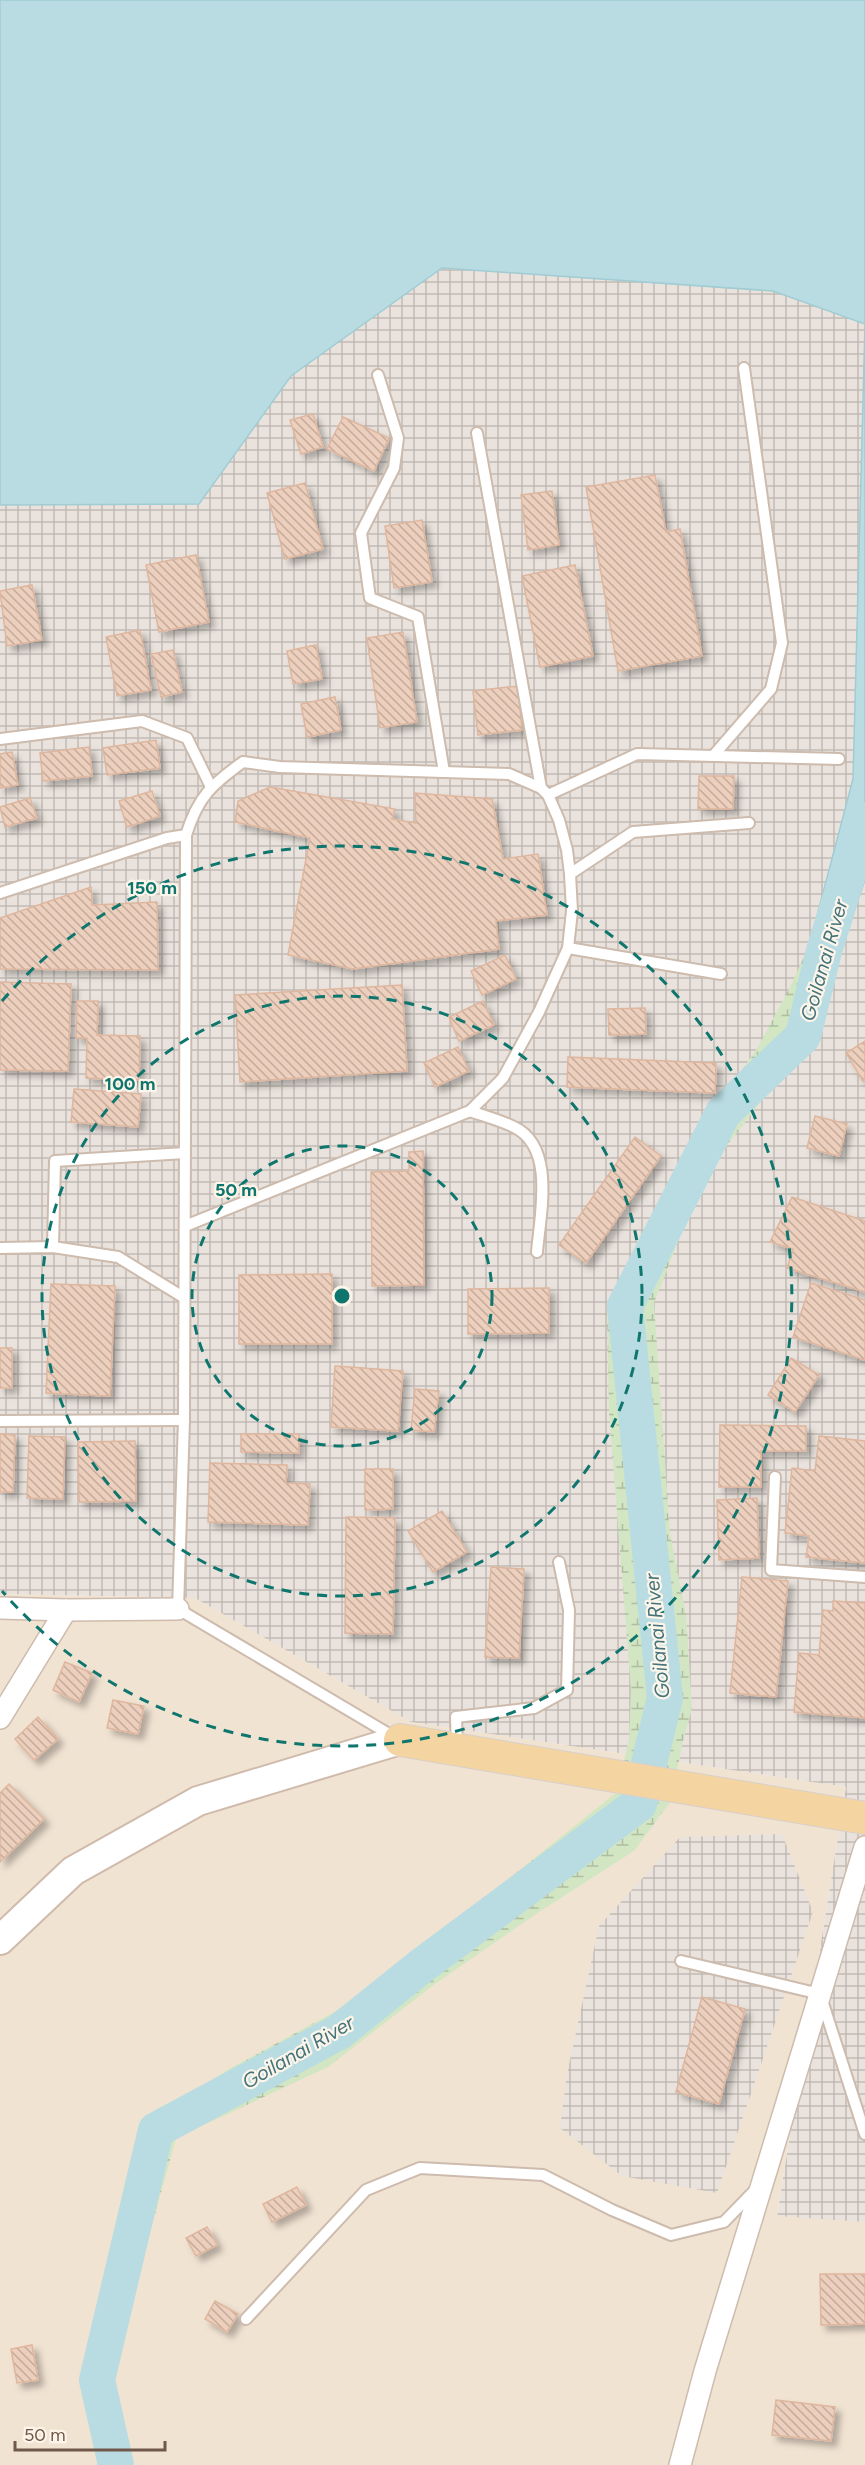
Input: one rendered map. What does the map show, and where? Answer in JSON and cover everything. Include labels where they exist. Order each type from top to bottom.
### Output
[{"type":"main road","points":[[0,1940],[73,1871],[198,1801],[400,1740],[556,1768],[865,1818]]},
{"type":"street","points":[[0,1608],[178,1609]]},
{"type":"street","points":[[0,1718],[66,1610]]},
{"type":"street","points":[[680,2465],[705,2372],[865,1847]]},
{"type":"lane","points":[[712,756],[771,689],[782,643],[744,368]]},
{"type":"lane","points":[[378,375],[398,438],[394,468],[361,533],[370,598],[418,617],[444,772]]},
{"type":"lane","points":[[185,1226],[470,1111],[502,1078],[539,1012],[568,948],[572,911],[565,840],[559,820],[545,792],[477,433]]},
{"type":"lane","points":[[0,739],[142,722],[187,738],[211,787]]},
{"type":"lane","points":[[400,1740],[178,1609],[184,1420],[186,835],[194,810],[216,781],[243,762],[280,767],[509,774],[545,792],[637,754],[839,759]]},
{"type":"lane","points":[[570,874],[633,832],[749,823]]},
{"type":"lane","points":[[0,893],[166,838],[186,835]]},
{"type":"lane","points":[[568,948],[721,974]]},
{"type":"lane","points":[[470,1111],[516,1127],[535,1144],[543,1179],[537,1252]]},
{"type":"lane","points":[[53,1247],[55,1161],[185,1153]]},
{"type":"lane","points":[[0,1248],[53,1247],[118,1257],[183,1297]]},
{"type":"lane","points":[[0,1421],[184,1420]]},
{"type":"lane","points":[[775,1477],[771,1570],[865,1577]]},
{"type":"lane","points":[[458,1751],[456,1717],[534,1708],[567,1690],[569,1611],[560,1562]]},
{"type":"lane","points":[[681,1961],[820,1994],[865,2134]]},
{"type":"lane","points":[[246,2319],[366,2190],[420,2168],[543,2175],[612,2210],[671,2235],[724,2222],[762,2183]]},
{"type":"shaded area","points":[[442,268],[773,291],[865,324],[865,2222],[777,2216],[846,1787],[411,1722],[195,1598],[0,1594],[0,505],[199,504],[291,376]]},
{"type":"shaded area","points":[[0,1594],[195,1598],[411,1722],[846,1787],[777,2215],[865,2222],[865,2465],[0,2465]]},
{"type":"shaded area","points":[[782,1834],[813,1912],[717,2193],[622,2176],[560,2128],[567,2074],[599,1926],[680,1837]]},
{"type":"green space","points":[[809,946],[839,955],[837,970],[814,1033],[704,1175],[654,1303],[670,1534],[686,1614],[692,1709],[671,1801],[634,1851],[539,1912],[435,1984],[328,2067],[176,2138],[110,2379],[129,2465],[99,2465],[84,2389],[139,2126],[229,2069],[336,2011],[422,1948],[617,1792],[629,1739],[631,1690],[609,1413],[607,1310],[695,1137],[758,1047]]},
{"type":"water","points":[[0,0],[865,0],[865,324],[773,291],[442,268],[291,376],[199,504],[0,505]]},
{"type":"water","points":[[865,324],[865,880],[839,955],[809,946],[853,779]]},
{"type":"building","points":[[313,414],[323,447],[301,454],[290,420]]},
{"type":"building","points":[[343,417],[389,438],[374,471],[327,449]]},
{"type":"building","points":[[655,475],[666,532],[680,529],[702,656],[618,671],[586,487]]},
{"type":"building","points":[[305,483],[323,549],[285,559],[267,493]]},
{"type":"building","points":[[552,491],[559,545],[528,550],[521,495]]},
{"type":"building","points":[[422,520],[432,582],[394,588],[385,526]]},
{"type":"building","points":[[196,555],[209,622],[159,632],[146,565]]},
{"type":"building","points":[[575,565],[593,656],[540,667],[522,576]]},
{"type":"building","points":[[32,585],[42,640],[7,646],[0,591]]},
{"type":"building","points":[[140,630],[151,690],[117,696],[106,637]]},
{"type":"building","points":[[403,632],[417,722],[380,728],[367,638]]},
{"type":"building","points":[[316,645],[322,679],[293,684],[287,651]]},
{"type":"building","points":[[173,650],[182,692],[161,697],[151,654]]},
{"type":"building","points":[[518,686],[522,730],[478,735],[473,691]]},
{"type":"building","points":[[335,697],[341,730],[307,737],[301,704]]},
{"type":"building","points":[[156,740],[160,768],[107,775],[103,748]]},
{"type":"building","points":[[89,747],[92,776],[43,781],[40,753]]},
{"type":"building","points":[[12,752],[18,785],[0,788],[0,754]]},
{"type":"building","points":[[699,776],[734,776],[733,809],[698,809]]},
{"type":"building","points":[[270,787],[395,809],[392,819],[416,823],[415,793],[492,799],[503,859],[538,854],[547,915],[496,921],[499,949],[353,969],[288,955],[310,838],[235,822],[238,801]]},
{"type":"building","points":[[152,791],[160,816],[127,827],[119,801]]},
{"type":"building","points":[[30,798],[37,818],[5,827],[0,807]]},
{"type":"building","points":[[91,887],[92,905],[157,902],[158,970],[0,969],[0,918]]},
{"type":"building","points":[[505,955],[516,979],[482,995],[471,971]]},
{"type":"building","points":[[0,982],[71,984],[68,1071],[0,1070]]},
{"type":"building","points":[[402,985],[407,1071],[240,1082],[235,995]]},
{"type":"building","points":[[77,1001],[98,1001],[97,1035],[140,1036],[139,1080],[86,1078],[87,1038],[76,1038]]},
{"type":"building","points":[[483,1001],[494,1025],[459,1041],[449,1017]]},
{"type":"building","points":[[645,1008],[646,1034],[609,1035],[608,1009]]},
{"type":"building","points":[[865,1041],[865,1079],[863,1081],[846,1053]]},
{"type":"building","points":[[458,1047],[469,1071],[435,1087],[424,1063]]},
{"type":"building","points":[[568,1057],[716,1063],[715,1093],[567,1087]]},
{"type":"building","points":[[74,1089],[141,1094],[138,1127],[71,1122]]},
{"type":"building","points":[[815,1116],[847,1124],[839,1156],[807,1148]]},
{"type":"building","points":[[635,1137],[661,1156],[586,1263],[559,1245]]},
{"type":"building","points":[[423,1151],[424,1285],[372,1286],[371,1172],[409,1171],[409,1152]]},
{"type":"building","points":[[792,1197],[865,1221],[865,1292],[787,1268],[793,1249],[770,1242]]},
{"type":"building","points":[[332,1274],[332,1344],[239,1344],[239,1275]]},
{"type":"building","points":[[811,1283],[865,1300],[865,1360],[793,1337]]},
{"type":"building","points":[[51,1284],[115,1286],[110,1396],[46,1393]]},
{"type":"building","points":[[549,1288],[549,1333],[468,1334],[468,1289]]},
{"type":"building","points":[[0,1348],[12,1348],[12,1388],[0,1388]]},
{"type":"building","points":[[791,1358],[819,1375],[795,1412],[768,1395]]},
{"type":"building","points":[[335,1366],[403,1371],[398,1431],[331,1427]]},
{"type":"building","points":[[415,1389],[439,1391],[434,1432],[411,1430]]},
{"type":"building","points":[[720,1425],[806,1426],[806,1451],[761,1451],[761,1487],[719,1487]]},
{"type":"building","points":[[0,1434],[15,1435],[13,1492],[0,1492]]},
{"type":"building","points":[[241,1434],[299,1434],[299,1453],[241,1452]]},
{"type":"building","points":[[29,1436],[65,1437],[63,1499],[27,1498]]},
{"type":"building","points":[[819,1436],[865,1441],[865,1563],[806,1557],[809,1536],[785,1533],[792,1468],[815,1471]]},
{"type":"building","points":[[135,1441],[136,1501],[79,1502],[78,1442]]},
{"type":"building","points":[[210,1463],[287,1465],[286,1483],[310,1484],[308,1525],[208,1522]]},
{"type":"building","points":[[365,1469],[393,1469],[393,1509],[365,1510]]},
{"type":"building","points":[[757,1498],[759,1558],[719,1560],[717,1500]]},
{"type":"building","points":[[442,1511],[467,1552],[433,1572],[408,1531]]},
{"type":"building","points":[[346,1517],[395,1518],[393,1634],[345,1633]]},
{"type":"building","points":[[491,1567],[524,1569],[519,1658],[485,1657]]},
{"type":"building","points":[[742,1577],[788,1581],[776,1697],[730,1693]]},
{"type":"building","points":[[833,1601],[865,1603],[865,1718],[794,1712],[799,1653],[819,1655],[823,1610],[833,1611]]},
{"type":"building","points":[[65,1662],[92,1673],[79,1702],[53,1690]]},
{"type":"building","points":[[113,1700],[144,1706],[138,1734],[107,1728]]},
{"type":"building","points":[[38,1717],[58,1739],[34,1760],[15,1739]]},
{"type":"building","points":[[9,1784],[44,1819],[0,1862],[0,1793]]},
{"type":"building","points":[[702,1997],[745,2009],[719,2104],[676,2092]]},
{"type":"building","points":[[297,2187],[306,2205],[272,2222],[263,2204]]},
{"type":"building","points":[[207,2227],[217,2245],[196,2256],[186,2238]]},
{"type":"building","points":[[820,2274],[865,2274],[865,2324],[821,2325]]},
{"type":"building","points":[[215,2301],[238,2314],[227,2332],[205,2319]]},
{"type":"building","points":[[32,2345],[38,2380],[17,2383],[11,2349]]},
{"type":"building","points":[[776,2400],[835,2407],[831,2441],[772,2435]]},
{"type":"waterway","name":"Goilanai River","points":[[116,2465],[97,2380],[156,2130],[339,2032],[420,1967],[639,1804],[665,1698],[625,1306],[723,1113],[803,1036],[824,951],[865,820]]}]
